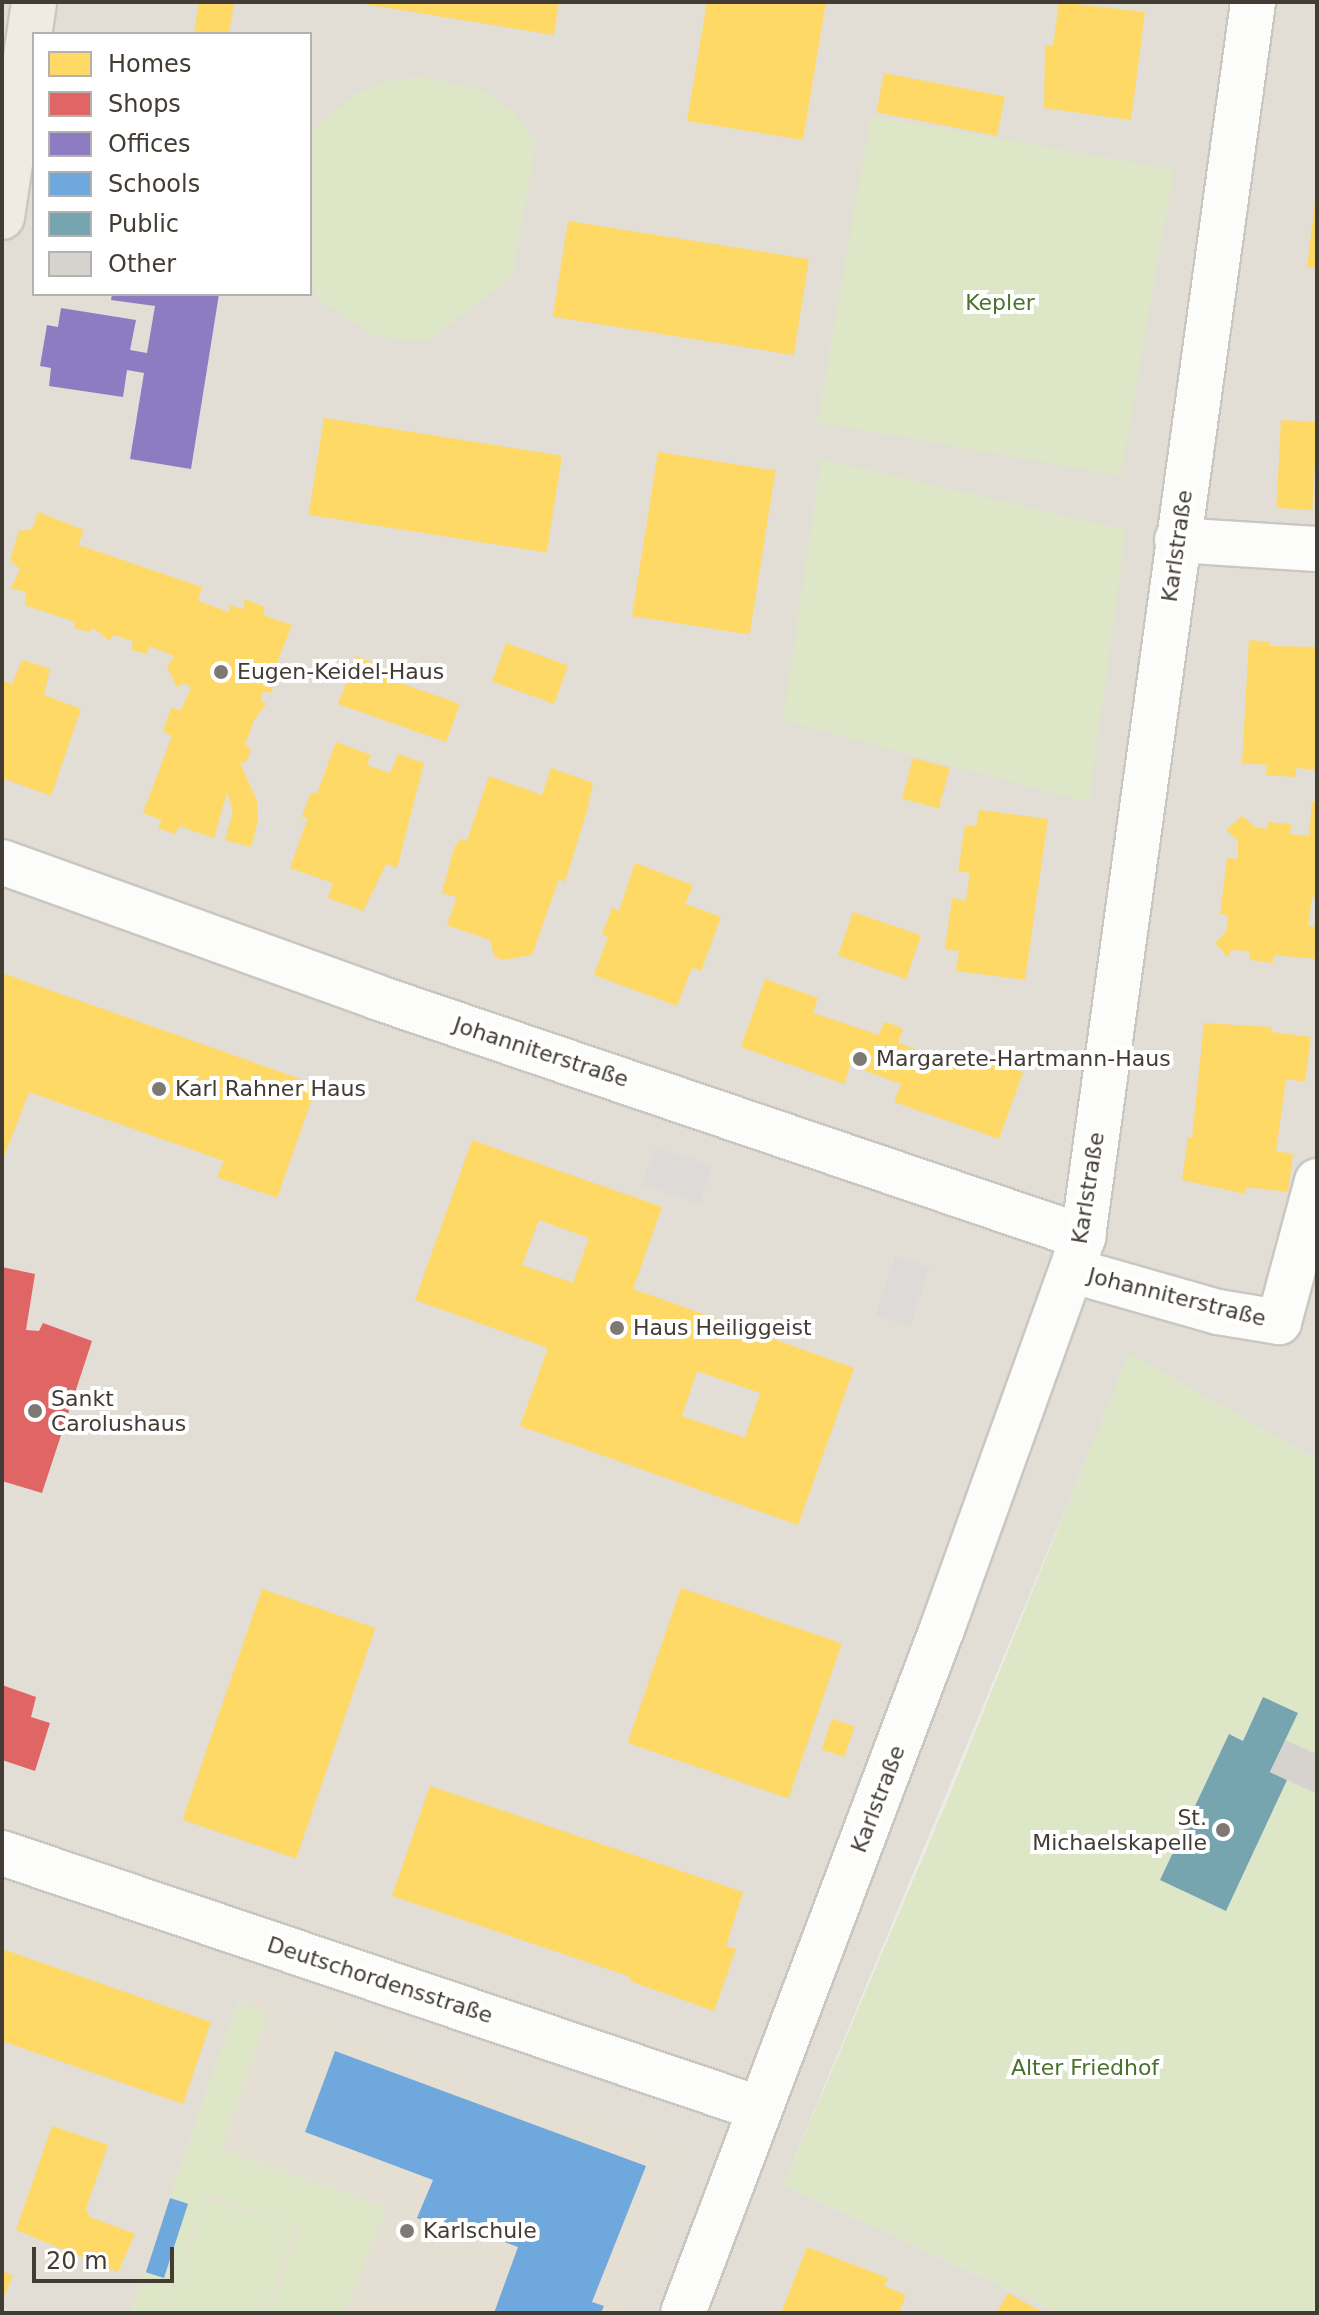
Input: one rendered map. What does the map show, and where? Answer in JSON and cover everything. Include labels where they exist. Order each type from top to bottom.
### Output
[{"type":"main road","points":[[2,217],[34,2]]},
{"type":"street","name":"Karlstraße","points":[[683,2313],[1078,1254],[1253,2]]},
{"type":"street","points":[[1177,540],[1317,549]]},
{"type":"street","name":"Johanniterstraße","points":[[2,862],[1078,1254],[1218,1312],[1279,1322],[1317,1181]]},
{"type":"street","name":"Deutschordensstraße","points":[[2,1853],[758,2108]]},
{"type":"shaded area","points":[[2,2],[1317,2],[1317,1460],[1130,1354],[783,2185],[1059,2313],[2,2313]]},
{"type":"shaded area","points":[[655,1147],[712,1166],[700,1204],[643,1185]]},
{"type":"shaded area","points":[[895,1256],[929,1267],[910,1326],[876,1315]]},
{"type":"shaded area","name":"Karlschule","points":[[237,1994],[688,2149],[626,2313],[128,2313]]},
{"type":"green space","points":[[421,77],[481,89],[512,111],[536,142],[513,276],[427,342],[374,336],[324,303],[312,289],[312,130],[355,94],[384,82]]},
{"type":"green space","name":"Kepler","points":[[871,116],[1174,169],[1120,476],[817,422]]},
{"type":"green space","points":[[821,459],[1126,530],[1089,803],[783,720]]},
{"type":"green space","name":"Alter Friedhof","points":[[1129,1353],[1317,1460],[1317,2313],[1059,2313],[783,2185],[950,1794]]},
{"type":"green space","points":[[238,2003],[268,2013],[221,2150],[386,2207],[345,2313],[269,2313],[298,2228],[205,2195],[164,2313],[131,2313],[145,2272],[163,2277],[188,2204],[170,2198]]},
{"type":"green space","points":[[206,2199],[294,2228],[266,2313],[166,2313]]},
{"type":"building: Homes","points":[[199,2],[234,2],[229,32],[194,32]]},
{"type":"building: Homes","points":[[351,2],[559,2],[554,35]]},
{"type":"building: Homes","points":[[707,2],[826,2],[803,140],[687,121]]},
{"type":"building: Homes","points":[[1059,2],[1145,12],[1131,120],[1044,108],[1045,45],[1053,46]]},
{"type":"building: Homes","points":[[884,73],[1005,96],[997,136],[876,112]]},
{"type":"building: Homes","points":[[1317,202],[1317,268],[1307,267]]},
{"type":"building: Homes","points":[[568,221],[809,259],[794,355],[553,317]]},
{"type":"building: Homes","points":[[324,418],[562,456],[547,552],[309,515]]},
{"type":"building: Homes","points":[[1281,420],[1317,422],[1312,510],[1276,508]]},
{"type":"building: Homes","points":[[658,452],[776,471],[750,635],[632,616]]},
{"type":"building: Homes","name":"Eugen-Keidel-Haus","points":[[38,512],[84,530],[78,545],[202,587],[198,601],[229,612],[230,605],[243,609],[245,599],[265,607],[263,615],[292,625],[271,678],[276,680],[271,693],[263,691],[261,702],[267,703],[254,720],[245,745],[251,750],[246,762],[240,763],[257,801],[258,821],[251,847],[225,840],[233,811],[227,792],[214,838],[179,826],[175,834],[158,828],[162,820],[143,813],[172,736],[163,731],[171,708],[181,710],[191,688],[185,683],[177,687],[167,667],[174,656],[149,646],[147,654],[131,650],[133,641],[113,635],[110,641],[93,628],[89,632],[74,628],[75,622],[25,605],[26,592],[11,588],[20,569],[10,560],[19,531],[32,529]]},
{"type":"building: Homes","points":[[1249,640],[1269,642],[1269,646],[1317,647],[1317,770],[1296,768],[1295,777],[1266,775],[1267,765],[1242,763]]},
{"type":"building: Homes","points":[[506,643],[568,666],[554,704],[492,682]]},
{"type":"building: Homes","points":[[356,656],[389,669],[386,678],[460,704],[446,742],[338,704]]},
{"type":"building: Homes","points":[[22,660],[50,669],[44,695],[81,709],[51,796],[2,778],[2,681],[12,684]]},
{"type":"building: Homes","points":[[336,742],[371,755],[367,765],[390,773],[398,754],[424,763],[397,868],[386,864],[363,911],[328,898],[333,883],[290,868],[308,818],[302,817],[311,792],[317,794]]},
{"type":"building: Homes","points":[[913,758],[950,768],[939,808],[902,799]]},
{"type":"building: Homes","points":[[551,768],[593,783],[587,811],[565,882],[559,879],[532,955],[502,960],[494,956],[490,940],[447,925],[457,897],[442,893],[455,846],[461,839],[467,841],[489,776],[542,795]]},
{"type":"building: Homes","points":[[1312,802],[1317,802],[1317,898],[1312,897],[1308,926],[1317,927],[1317,959],[1273,955],[1273,963],[1250,960],[1249,951],[1231,950],[1228,957],[1215,943],[1226,932],[1228,915],[1220,914],[1227,858],[1238,859],[1238,840],[1226,830],[1242,816],[1255,827],[1267,829],[1268,822],[1291,824],[1290,834],[1309,836]]},
{"type":"building: Homes","points":[[979,810],[1048,819],[1025,980],[956,971],[959,951],[945,949],[952,898],[966,901],[970,873],[958,871],[965,825],[976,826]]},
{"type":"building: Homes","points":[[635,863],[693,885],[685,904],[721,917],[701,971],[692,968],[677,1006],[594,975],[608,937],[602,935],[612,908],[619,911]]},
{"type":"building: Homes","points":[[853,912],[921,935],[906,979],[838,955]]},
{"type":"building: Homes","name":"Karl Rahner Haus","points":[[2,973],[317,1085],[277,1198],[217,1177],[224,1161],[29,1092],[2,1162]]},
{"type":"building: Homes","name":"Margarete-Hartmann-Haus","points":[[765,979],[818,998],[813,1013],[879,1035],[884,1022],[903,1029],[898,1043],[965,1066],[970,1053],[1023,1072],[999,1139],[894,1102],[901,1084],[850,1065],[844,1084],[741,1047]]},
{"type":"building: Homes","points":[[1204,1023],[1272,1027],[1272,1032],[1311,1037],[1305,1082],[1286,1079],[1276,1151],[1293,1154],[1288,1192],[1246,1187],[1245,1194],[1182,1180],[1188,1137],[1192,1138]]},
{"type":"building: Homes","name":"Haus Heiliggeist","points":[[472,1140],[662,1207],[633,1289],[854,1368],[798,1525],[520,1426],[548,1348],[415,1300]],"holes":[[[539,1220],[589,1238],[573,1283],[522,1265]],[[697,1371],[760,1393],[745,1438],[682,1416]]]},
{"type":"building: Homes","points":[[681,1588],[842,1643],[788,1798],[628,1743]]},
{"type":"building: Homes","points":[[262,1589],[375,1628],[296,1859],[183,1820]]},
{"type":"building: Homes","points":[[832,1719],[855,1727],[844,1757],[822,1749]]},
{"type":"building: Homes","points":[[430,1786],[743,1892],[726,1946],[736,1949],[714,2011],[630,1981],[631,1977],[392,1896]]},
{"type":"building: Homes","points":[[2,1949],[211,2022],[183,2104],[2,2041]]},
{"type":"building: Homes","points":[[52,2126],[108,2145],[86,2209],[90,2217],[135,2234],[118,2272],[16,2230]]},
{"type":"building: Homes","points":[[807,2247],[888,2278],[884,2286],[906,2295],[899,2313],[781,2313]]},
{"type":"building: Homes","points":[[2,2271],[13,2276],[2,2301]]},
{"type":"building: Homes","points":[[1008,2293],[1044,2313],[997,2313]]},
{"type":"building: Shops","name":"Sankt Carolushaus","points":[[2,1267],[35,1274],[26,1330],[39,1331],[43,1323],[92,1341],[42,1493],[2,1481]]},
{"type":"building: Shops","points":[[2,1685],[36,1697],[31,1717],[50,1723],[35,1771],[2,1760]]},
{"type":"building: Offices","points":[[112,296],[219,296],[191,469],[130,459],[144,373],[127,370],[123,397],[49,386],[51,368],[40,366],[47,325],[58,327],[61,308],[136,320],[130,350],[147,353],[155,306],[111,300]]},
{"type":"building: Schools","points":[[335,2051],[646,2166],[592,2302],[604,2306],[601,2313],[494,2313],[518,2247],[456,2224],[453,2232],[417,2218],[433,2180],[305,2132]]},
{"type":"building: Schools","points":[[170,2198],[188,2204],[164,2278],[146,2272]]},
{"type":"building: Public","name":"St. Michaelskapelle","points":[[1263,1697],[1298,1713],[1270,1772],[1287,1780],[1226,1911],[1160,1880],[1229,1734],[1243,1741]]},
{"type":"building: Other","points":[[1286,1740],[1314,1753],[1317,1745],[1317,1794],[1270,1772]]},
{"type":"place","name":"Eugen-Keidel-Haus","points":[[221,672]]},
{"type":"place","name":"Margarete-Hartmann-Haus","points":[[860,1059]]},
{"type":"place","name":"Karl Rahner Haus","points":[[159,1089]]},
{"type":"place","name":"Haus Heiliggeist","points":[[617,1328]]},
{"type":"place","name":"Sankt Carolushaus","points":[[35,1411]]},
{"type":"place","name":"St. Michaelskapelle","points":[[1223,1830]]},
{"type":"place","name":"Karlschule","points":[[407,2231]]}]
